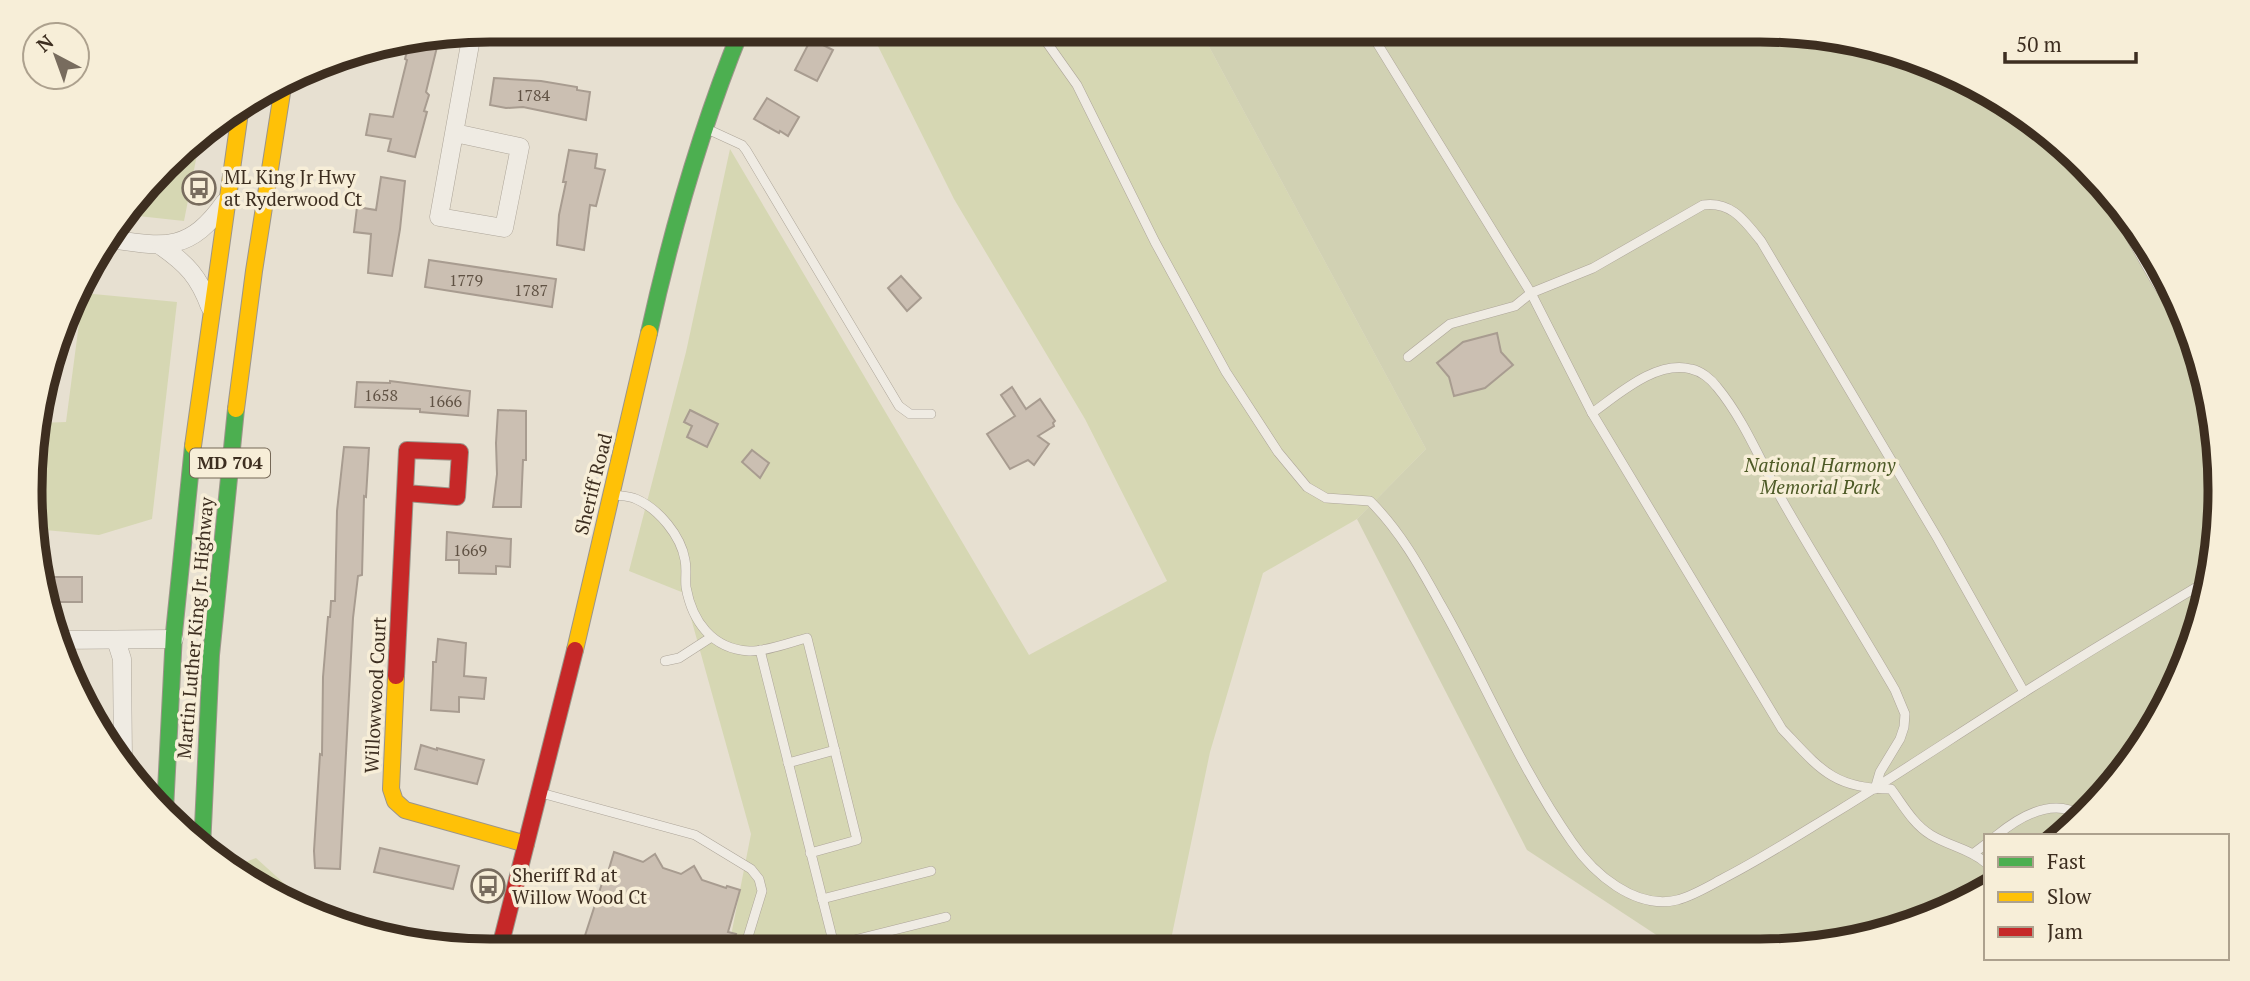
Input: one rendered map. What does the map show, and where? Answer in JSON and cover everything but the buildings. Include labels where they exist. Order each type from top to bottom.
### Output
[{"type":"main road","name":"Sheriff Road","points":[[502,939],[613,495],[667,262],[704,128],[736,42]]},
{"type":"main road","name":"Martin Luther King Jr. Highway","points":[[203,834],[208,682],[220,548],[249,306],[282,93]]},
{"type":"main road","name":"Martin Luther King Jr. Highway","points":[[165,799],[166,751],[188,478],[239,120]]},
{"type":"main road","name":"Willowwood Court","points":[[405,493],[392,796],[405,810],[526,844]]},
{"type":"street","points":[[455,132],[520,146],[504,228],[439,216],[470,43]]},
{"type":"street","points":[[119,240],[161,246],[192,236],[213,219],[227,200]]},
{"type":"street","points":[[161,246],[181,260],[199,280],[210,309]]},
{"type":"street","points":[[68,640],[174,639]]},
{"type":"street","points":[[116,640],[122,659],[123,747]]},
{"type":"lane","points":[[1047,42],[1077,85],[1155,242],[1252,415],[1278,452],[1307,486],[1326,498],[1370,501],[1388,520],[1410,549],[1453,626],[1541,798],[1574,846],[1609,883],[1631,894],[1657,901],[1675,901],[1762,858],[1875,789],[2024,692],[2197,587]]},
{"type":"lane","points":[[1376,42],[1531,293],[1592,413],[1782,729],[1821,769],[1848,785],[1891,789],[1915,822],[1929,834],[1974,853],[1984,861]]},
{"type":"lane","points":[[704,128],[742,145],[746,150],[899,406],[910,414],[931,414]]},
{"type":"lane","points":[[1408,357],[1450,324],[1515,306],[1531,293],[1593,268],[1703,205],[1726,206],[1737,213],[1761,241],[1944,549],[2024,692]]},
{"type":"lane","points":[[2137,249],[2161,290]]},
{"type":"lane","points":[[1592,413],[1640,380],[1669,368],[1694,369],[1719,388],[1895,690],[1905,714],[1900,738],[1880,772],[1875,789]]},
{"type":"lane","points":[[613,495],[633,498],[653,508],[679,541],[685,561],[690,606],[710,638],[724,645],[749,651],[807,638],[857,840],[810,853]]},
{"type":"lane","points":[[665,661],[679,658],[710,638]]},
{"type":"lane","points":[[760,650],[832,939]]},
{"type":"lane","points":[[788,762],[835,750]]},
{"type":"lane","points":[[539,792],[695,835],[751,869],[759,879],[762,891],[747,939]]},
{"type":"lane","points":[[1999,834],[2027,815],[2040,810],[2064,808],[2073,812]]},
{"type":"lane","points":[[1974,853],[1984,846]]},
{"type":"lane","points":[[822,899],[931,871]]},
{"type":"lane","points":[[857,939],[946,916]]},
{"type":"green space","points":[[876,42],[1206,42],[1426,449],[1357,519],[1263,573],[1210,752],[1171,939],[730,939],[751,834],[684,593],[629,571],[686,352],[730,149],[1029,655],[1167,581],[1085,419],[954,199]]},
{"type":"green space","name":"National Harmony Memorial Park","points":[[1206,42],[1789,43],[1876,57],[1958,88],[2033,135],[2077,173],[2115,217],[2162,292],[2193,374],[2204,432],[2208,490],[2204,549],[2193,607],[2184,635],[2148,715],[2097,786],[2048,834],[1984,834],[1984,879],[1931,905],[1876,924],[1789,938],[1670,939],[1658,936],[1527,850],[1357,519],[1426,449]]},
{"type":"green space","points":[[198,151],[184,221],[136,216],[173,173]]},
{"type":"green space","points":[[87,293],[177,302],[152,519],[99,535],[44,530],[42,490],[48,423],[66,422],[81,308]]},
{"type":"green space","points":[[256,858],[297,895],[266,879],[242,863]]},
{"type":"traffic: fast","points":[[649,333],[689,179],[736,42]]},
{"type":"traffic: fast","points":[[203,834],[211,655],[236,409]]},
{"type":"traffic: fast","points":[[166,800],[174,633],[193,446]]},
{"type":"traffic: slow","points":[[236,409],[282,93]]},
{"type":"traffic: slow","points":[[193,446],[239,119]]},
{"type":"traffic: slow","points":[[575,650],[649,333]]},
{"type":"traffic: slow","points":[[396,676],[391,789],[395,801],[405,810],[526,844]]},
{"type":"traffic: jam","points":[[396,676],[407,450],[460,452],[457,497],[405,493]]},
{"type":"traffic: jam","points":[[502,939],[575,650]]},
{"type":"place","name":"ML King Jr Hwy at Ryderwood Ct","points":[[199,188]]},
{"type":"place","name":"Sheriff Rd at Willow Wood Ct","points":[[488,886]]}]
